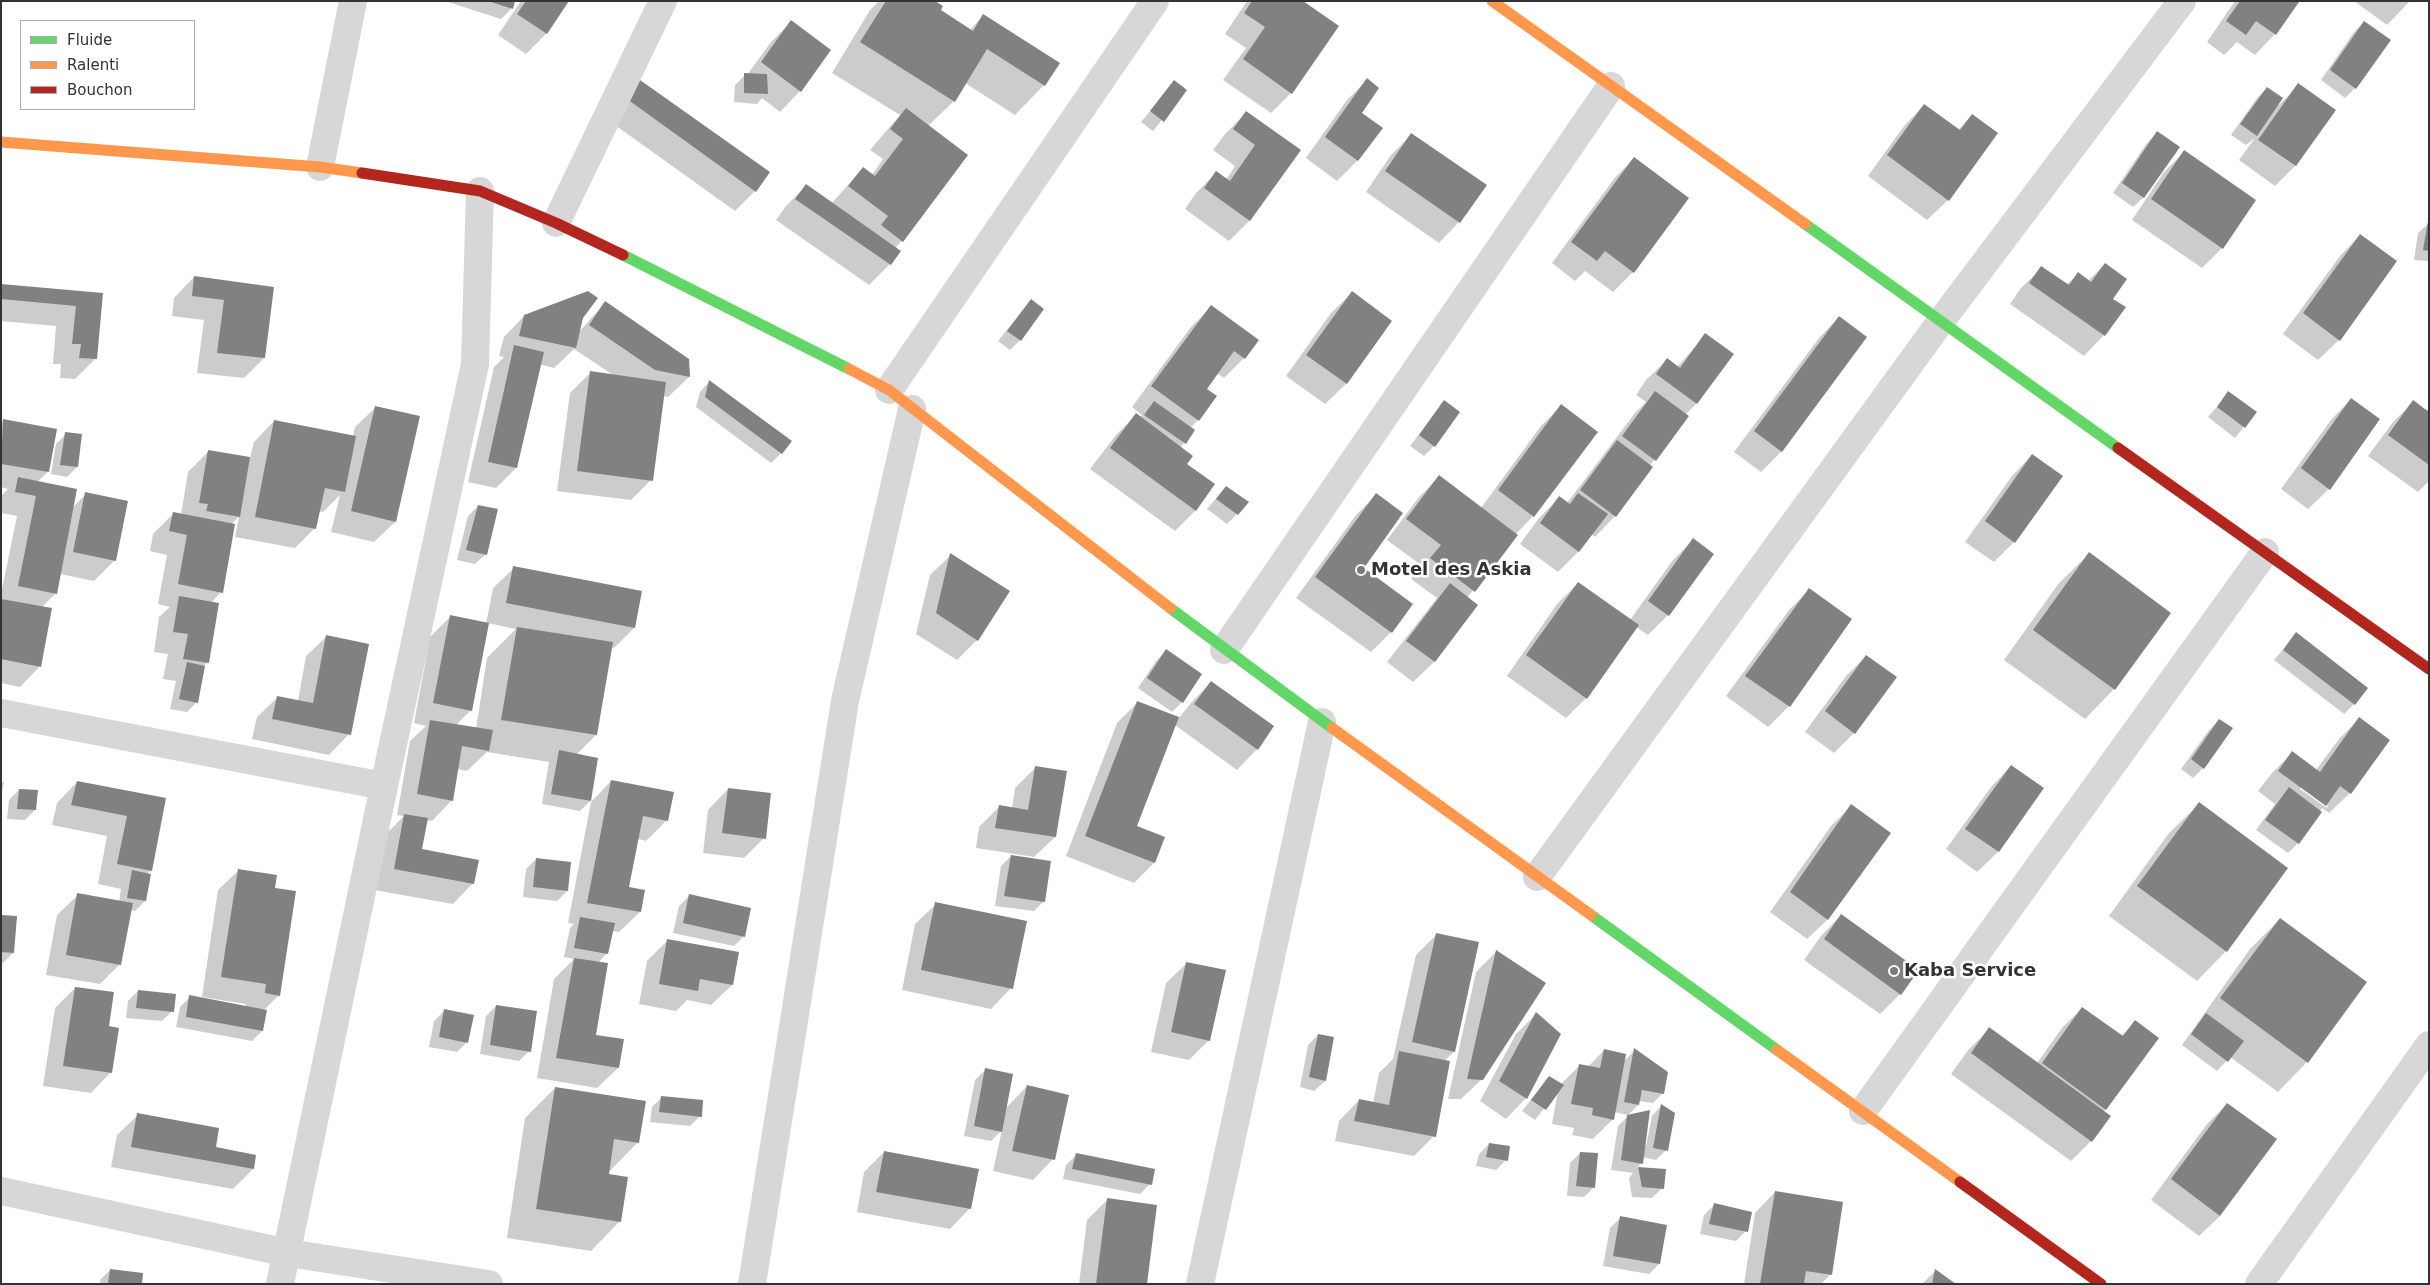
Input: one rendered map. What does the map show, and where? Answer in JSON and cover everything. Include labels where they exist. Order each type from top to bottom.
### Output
[{"type":"street","points":[[320,167],[353,1]]},
{"type":"street","points":[[556,223],[663,1]]},
{"type":"street","points":[[889,390],[1155,1]]},
{"type":"street","points":[[1492,1],[2429,669]]},
{"type":"street","points":[[1537,877],[1941,321],[2182,1]]},
{"type":"street","points":[[1224,650],[1612,86]]},
{"type":"street","points":[[1,142],[320,167],[480,191],[556,223],[725,305],[889,390],[1224,650],[2101,1284]]},
{"type":"street","points":[[280,1284],[384,786],[475,364],[480,191]]},
{"type":"street","points":[[752,1284],[845,701],[912,409]]},
{"type":"street","points":[[1864,1111],[2264,552]]},
{"type":"street","points":[[1,713],[384,786]]},
{"type":"street","points":[[1200,1284],[1322,722]]},
{"type":"street","points":[[2259,1284],[2429,1045]]},
{"type":"street","points":[[1,1191],[288,1253],[489,1284]]},
{"type":"building","points":[[488,1],[515,1],[513,9]]},
{"type":"building","points":[[526,1],[569,1],[547,34],[517,14]]},
{"type":"building","points":[[886,1],[935,1],[943,6],[941,10],[973,31],[983,14],[1060,63],[1045,86],[987,49],[955,102],[860,42]]},
{"type":"building","points":[[1252,1],[1303,1],[1339,26],[1292,94],[1243,59],[1265,27],[1244,13]]},
{"type":"building","points":[[2240,1],[2299,2],[2276,35],[2256,21],[2246,35],[2226,21]]},
{"type":"building","points":[[791,20],[831,50],[801,92],[761,62]]},
{"type":"building","points":[[2364,21],[2391,40],[2356,89],[2330,70]]},
{"type":"building","points":[[744,73],[767,74],[768,94],[744,93]]},
{"type":"building","points":[[1367,78],[1379,88],[1362,113],[1383,128],[1358,161],[1325,137]]},
{"type":"building","points":[[640,80],[770,172],[756,192],[627,99]]},
{"type":"building","points":[[1174,80],[1187,90],[1164,122],[1150,111]]},
{"type":"building","points":[[2298,83],[2336,110],[2296,166],[2258,140]]},
{"type":"building","points":[[2267,87],[2283,98],[2257,136],[2240,124]]},
{"type":"building","points":[[1924,104],[1960,130],[1972,114],[1998,133],[1949,201],[1887,155]]},
{"type":"building","points":[[906,108],[968,155],[903,242],[881,225],[888,216],[848,186],[863,167],[875,176],[903,139],[890,129]]},
{"type":"building","points":[[1246,111],[1301,150],[1250,221],[1204,188],[1216,171],[1230,181],[1255,145],[1233,129]]},
{"type":"building","points":[[2157,131],[2180,147],[2144,198],[2122,183]]},
{"type":"building","points":[[1411,133],[1487,185],[1460,223],[1385,171]]},
{"type":"building","points":[[2184,150],[2256,200],[2223,249],[2151,199]]},
{"type":"building","points":[[1634,157],[1689,198],[1634,273],[1605,251],[1597,261],[1571,242]]},
{"type":"building","points":[[806,184],[901,251],[891,265],[795,199]]},
{"type":"building","points":[[2429,221],[2429,251],[2423,250]]},
{"type":"building","points":[[2360,234],[2397,261],[2340,341],[2303,313]]},
{"type":"building","points":[[2105,263],[2127,279],[2113,299],[2126,307],[2105,336],[2029,283],[2041,266],[2069,285],[2078,272],[2091,282]]},
{"type":"building","points":[[194,276],[274,287],[265,358],[217,353],[224,300],[192,296]]},
{"type":"building","points":[[1,284],[103,293],[97,359],[79,358],[81,344],[72,344],[76,306],[1,299]]},
{"type":"building","points":[[588,291],[598,298],[583,318],[576,348],[519,336],[524,315]]},
{"type":"building","points":[[1352,291],[1392,321],[1347,384],[1306,355]]},
{"type":"building","points":[[1031,299],[1044,309],[1021,341],[1007,331]]},
{"type":"building","points":[[605,301],[689,359],[690,377],[655,370],[589,325]]},
{"type":"building","points":[[1211,305],[1259,340],[1245,359],[1234,351],[1207,389],[1217,396],[1199,421],[1151,386]]},
{"type":"building","points":[[1839,316],[1867,337],[1782,452],[1754,431]]},
{"type":"building","points":[[1705,333],[1734,354],[1697,404],[1656,374],[1667,358],[1680,368]]},
{"type":"building","points":[[514,345],[544,352],[517,468],[488,462]]},
{"type":"building","points":[[590,371],[666,382],[653,481],[577,471]]},
{"type":"building","points":[[709,380],[792,441],[782,454],[705,397]]},
{"type":"building","points":[[1655,391],[1689,416],[1656,461],[1622,436]]},
{"type":"building","points":[[2228,391],[2257,412],[2245,428],[2217,407]]},
{"type":"building","points":[[2351,398],[2380,419],[2330,490],[2301,468]]},
{"type":"building","points":[[1444,400],[1460,412],[1435,447],[1419,435]]},
{"type":"building","points":[[2413,400],[2429,412],[2429,465],[2388,435]]},
{"type":"building","points":[[1154,401],[1195,430],[1186,444],[1144,415]]},
{"type":"building","points":[[1561,404],[1598,432],[1534,517],[1498,490]]},
{"type":"building","points":[[375,406],[420,416],[396,522],[351,511]]},
{"type":"building","points":[[1136,413],[1193,456],[1187,464],[1215,484],[1196,511],[1110,448]]},
{"type":"building","points":[[3,419],[57,429],[49,472],[1,464]]},
{"type":"building","points":[[274,420],[356,436],[345,492],[325,488],[316,529],[255,517]]},
{"type":"building","points":[[65,432],[82,434],[78,467],[60,465]]},
{"type":"building","points":[[1617,440],[1653,467],[1616,517],[1580,490]]},
{"type":"building","points":[[208,450],[250,457],[240,517],[206,511],[208,504],[199,503]]},
{"type":"building","points":[[2032,454],[2063,476],[2015,543],[1985,521]]},
{"type":"building","points":[[1439,475],[1518,535],[1475,592],[1430,558],[1441,545],[1406,519]]},
{"type":"building","points":[[18,477],[77,489],[57,594],[18,586],[36,496],[15,492]]},
{"type":"building","points":[[1226,486],[1249,502],[1238,515],[1216,499]]},
{"type":"building","points":[[85,492],[128,501],[116,561],[73,552]]},
{"type":"building","points":[[1376,493],[1403,513],[1364,568],[1413,604],[1392,633],[1315,577]]},
{"type":"building","points":[[1578,493],[1608,514],[1579,552],[1540,523],[1559,496],[1570,504]]},
{"type":"building","points":[[478,505],[498,509],[487,555],[466,550]]},
{"type":"building","points":[[173,512],[235,524],[223,593],[178,584],[187,535],[169,531]]},
{"type":"building","points":[[1693,538],[1714,554],[1669,616],[1648,601]]},
{"type":"building","points":[[2089,552],[2171,613],[2115,690],[2033,630]]},
{"type":"building","points":[[950,553],[1010,591],[978,641],[936,613]]},
{"type":"building","points":[[513,566],[642,591],[635,628],[506,603]]},
{"type":"building","points":[[1578,582],[1639,625],[1587,699],[1526,655]]},
{"type":"building","points":[[1450,583],[1478,605],[1435,662],[1406,641]]},
{"type":"building","points":[[1809,588],[1852,619],[1790,707],[1745,676]]},
{"type":"building","points":[[179,596],[219,603],[209,663],[183,659],[188,634],[173,632]]},
{"type":"building","points":[[1,599],[52,608],[41,667],[1,659]]},
{"type":"building","points":[[450,615],[489,623],[472,711],[433,703]]},
{"type":"building","points":[[517,627],[613,642],[597,735],[501,720]]},
{"type":"building","points":[[2296,632],[2368,688],[2355,705],[2283,650]]},
{"type":"building","points":[[326,635],[369,644],[351,735],[272,719],[277,696],[313,703]]},
{"type":"building","points":[[1166,649],[1202,674],[1183,703],[1147,678]]},
{"type":"building","points":[[1866,655],[1897,677],[1855,734],[1825,711]]},
{"type":"building","points":[[187,662],[205,666],[198,703],[179,699]]},
{"type":"building","points":[[1211,681],[1274,726],[1258,750],[1194,704]]},
{"type":"building","points":[[1137,701],[1179,717],[1137,826],[1165,837],[1155,863],[1085,836]]},
{"type":"building","points":[[2359,717],[2390,740],[2351,794],[2340,786],[2326,806],[2278,771],[2292,751],[2320,772]]},
{"type":"building","points":[[2219,719],[2233,728],[2204,769],[2191,759]]},
{"type":"building","points":[[430,720],[493,730],[489,751],[462,746],[453,801],[417,794]]},
{"type":"building","points":[[559,750],[598,758],[591,801],[551,794]]},
{"type":"building","points":[[2011,765],[2044,788],[1999,852],[1965,829]]},
{"type":"building","points":[[1035,766],[1067,771],[1056,837],[995,828],[999,805],[1028,810]]},
{"type":"building","points":[[611,780],[674,792],[668,821],[643,816],[629,887],[645,890],[641,912],[587,903]]},
{"type":"building","points":[[77,781],[166,798],[152,871],[117,864],[127,816],[71,805]]},
{"type":"building","points":[[2289,787],[2322,812],[2299,844],[2265,820]]},
{"type":"building","points":[[728,788],[771,793],[766,839],[722,833]]},
{"type":"building","points":[[19,789],[38,790],[36,810],[17,809]]},
{"type":"building","points":[[2199,802],[2288,868],[2227,952],[2137,886]]},
{"type":"building","points":[[1851,804],[1891,833],[1828,920],[1790,892]]},
{"type":"building","points":[[404,814],[428,818],[422,849],[479,860],[474,884],[394,869]]},
{"type":"building","points":[[1011,855],[1051,861],[1045,902],[1004,896]]},
{"type":"building","points":[[536,858],[571,862],[568,891],[533,887]]},
{"type":"building","points":[[238,869],[277,875],[275,888],[296,891],[280,996],[265,993],[266,984],[221,977]]},
{"type":"building","points":[[132,870],[151,874],[146,901],[127,898]]},
{"type":"building","points":[[77,893],[133,903],[121,965],[66,955]]},
{"type":"building","points":[[689,894],[751,908],[745,937],[683,923]]},
{"type":"building","points":[[935,902],[1027,921],[1013,989],[921,970]]},
{"type":"building","points":[[1841,914],[1919,970],[1901,995],[1824,939]]},
{"type":"building","points":[[1,915],[17,916],[14,953],[1,952]]},
{"type":"building","points":[[580,917],[615,923],[608,954],[574,948]]},
{"type":"building","points":[[2280,918],[2367,982],[2308,1063],[2220,998]]},
{"type":"building","points":[[1436,933],[1479,942],[1455,1052],[1412,1042]]},
{"type":"building","points":[[667,939],[739,952],[733,985],[700,979],[698,991],[659,984]]},
{"type":"building","points":[[1496,950],[1546,983],[1483,1080],[1467,1079]]},
{"type":"building","points":[[574,958],[608,963],[596,1035],[624,1039],[619,1068],[556,1058]]},
{"type":"building","points":[[1186,962],[1226,970],[1210,1041],[1171,1032]]},
{"type":"building","points":[[75,987],[114,992],[109,1026],[119,1028],[112,1073],[63,1066]]},
{"type":"building","points":[[138,990],[176,994],[174,1012],[136,1008]]},
{"type":"building","points":[[189,995],[267,1010],[263,1031],[186,1017]]},
{"type":"building","points":[[496,1005],[537,1011],[531,1052],[490,1045]]},
{"type":"building","points":[[2082,1007],[2123,1036],[2135,1020],[2159,1038],[2106,1110],[2042,1063]]},
{"type":"building","points":[[444,1009],[474,1015],[468,1043],[439,1037]]},
{"type":"building","points":[[1536,1012],[1561,1034],[1527,1099],[1499,1081]]},
{"type":"building","points":[[2206,1013],[2244,1041],[2228,1062],[2191,1034]]},
{"type":"building","points":[[1989,1027],[2111,1116],[2092,1142],[1971,1053]]},
{"type":"building","points":[[1318,1034],[1334,1037],[1326,1081],[1309,1077]]},
{"type":"building","points":[[1634,1048],[1668,1072],[1664,1094],[1642,1090],[1639,1105],[1624,1102]]},
{"type":"building","points":[[1604,1049],[1626,1054],[1614,1120],[1592,1115],[1593,1108],[1571,1104],[1579,1064],[1600,1068]]},
{"type":"building","points":[[1399,1051],[1450,1061],[1436,1137],[1354,1121],[1359,1099],[1389,1105]]},
{"type":"building","points":[[985,1068],[1013,1074],[1002,1132],[974,1126]]},
{"type":"building","points":[[1549,1076],[1564,1085],[1546,1110],[1531,1100]]},
{"type":"building","points":[[1027,1085],[1069,1095],[1055,1160],[1012,1151]]},
{"type":"building","points":[[555,1087],[646,1101],[639,1143],[614,1139],[609,1174],[628,1177],[621,1222],[536,1209]]},
{"type":"building","points":[[661,1096],[703,1100],[702,1117],[659,1112]]},
{"type":"building","points":[[2227,1103],[2277,1139],[2220,1216],[2171,1179]]},
{"type":"building","points":[[1661,1104],[1675,1113],[1668,1151],[1653,1148]]},
{"type":"building","points":[[1650,1110],[1643,1164],[1621,1160],[1627,1115]]},
{"type":"building","points":[[137,1113],[219,1128],[216,1147],[256,1155],[254,1169],[131,1147]]},
{"type":"building","points":[[1489,1143],[1510,1146],[1508,1161],[1486,1157]]},
{"type":"building","points":[[884,1151],[979,1169],[971,1209],[876,1192]]},
{"type":"building","points":[[1580,1152],[1598,1153],[1595,1188],[1576,1186]]},
{"type":"building","points":[[1076,1153],[1155,1169],[1152,1185],[1072,1169]]},
{"type":"building","points":[[1638,1167],[1666,1169],[1664,1189],[1642,1187]]},
{"type":"building","points":[[1775,1191],[1843,1202],[1832,1275],[1806,1271],[1804,1284],[1760,1284]]},
{"type":"building","points":[[1107,1198],[1157,1205],[1147,1284],[1096,1284]]},
{"type":"building","points":[[1714,1203],[1752,1212],[1748,1232],[1709,1224]]},
{"type":"building","points":[[1620,1216],[1667,1225],[1660,1264],[1613,1256]]},
{"type":"building","points":[[110,1269],[143,1273],[142,1284],[108,1284]]},
{"type":"building","points":[[1935,1269],[1956,1284],[1932,1284]]},
{"type":"traffic: fast","points":[[1805,224],[2118,448]]},
{"type":"traffic: fast","points":[[623,255],[849,369]]},
{"type":"traffic: fast","points":[[1170,608],[1332,728]]},
{"type":"traffic: fast","points":[[1591,915],[1777,1050]]},
{"type":"traffic: slow","points":[[1492,1],[1805,224]]},
{"type":"traffic: slow","points":[[1,142],[320,167],[362,173]]},
{"type":"traffic: slow","points":[[849,369],[889,390],[1170,608]]},
{"type":"traffic: slow","points":[[1332,728],[1591,915]]},
{"type":"traffic: slow","points":[[1777,1050],[1960,1182]]},
{"type":"traffic: jam","points":[[362,173],[480,191],[556,223],[623,255]]},
{"type":"traffic: jam","points":[[2118,448],[2429,669]]},
{"type":"traffic: jam","points":[[1960,1182],[2101,1284]]},
{"type":"place","name":"Motel des Askia","points":[[1361,570]]},
{"type":"place","name":"Kaba Service","points":[[1894,971]]}]
